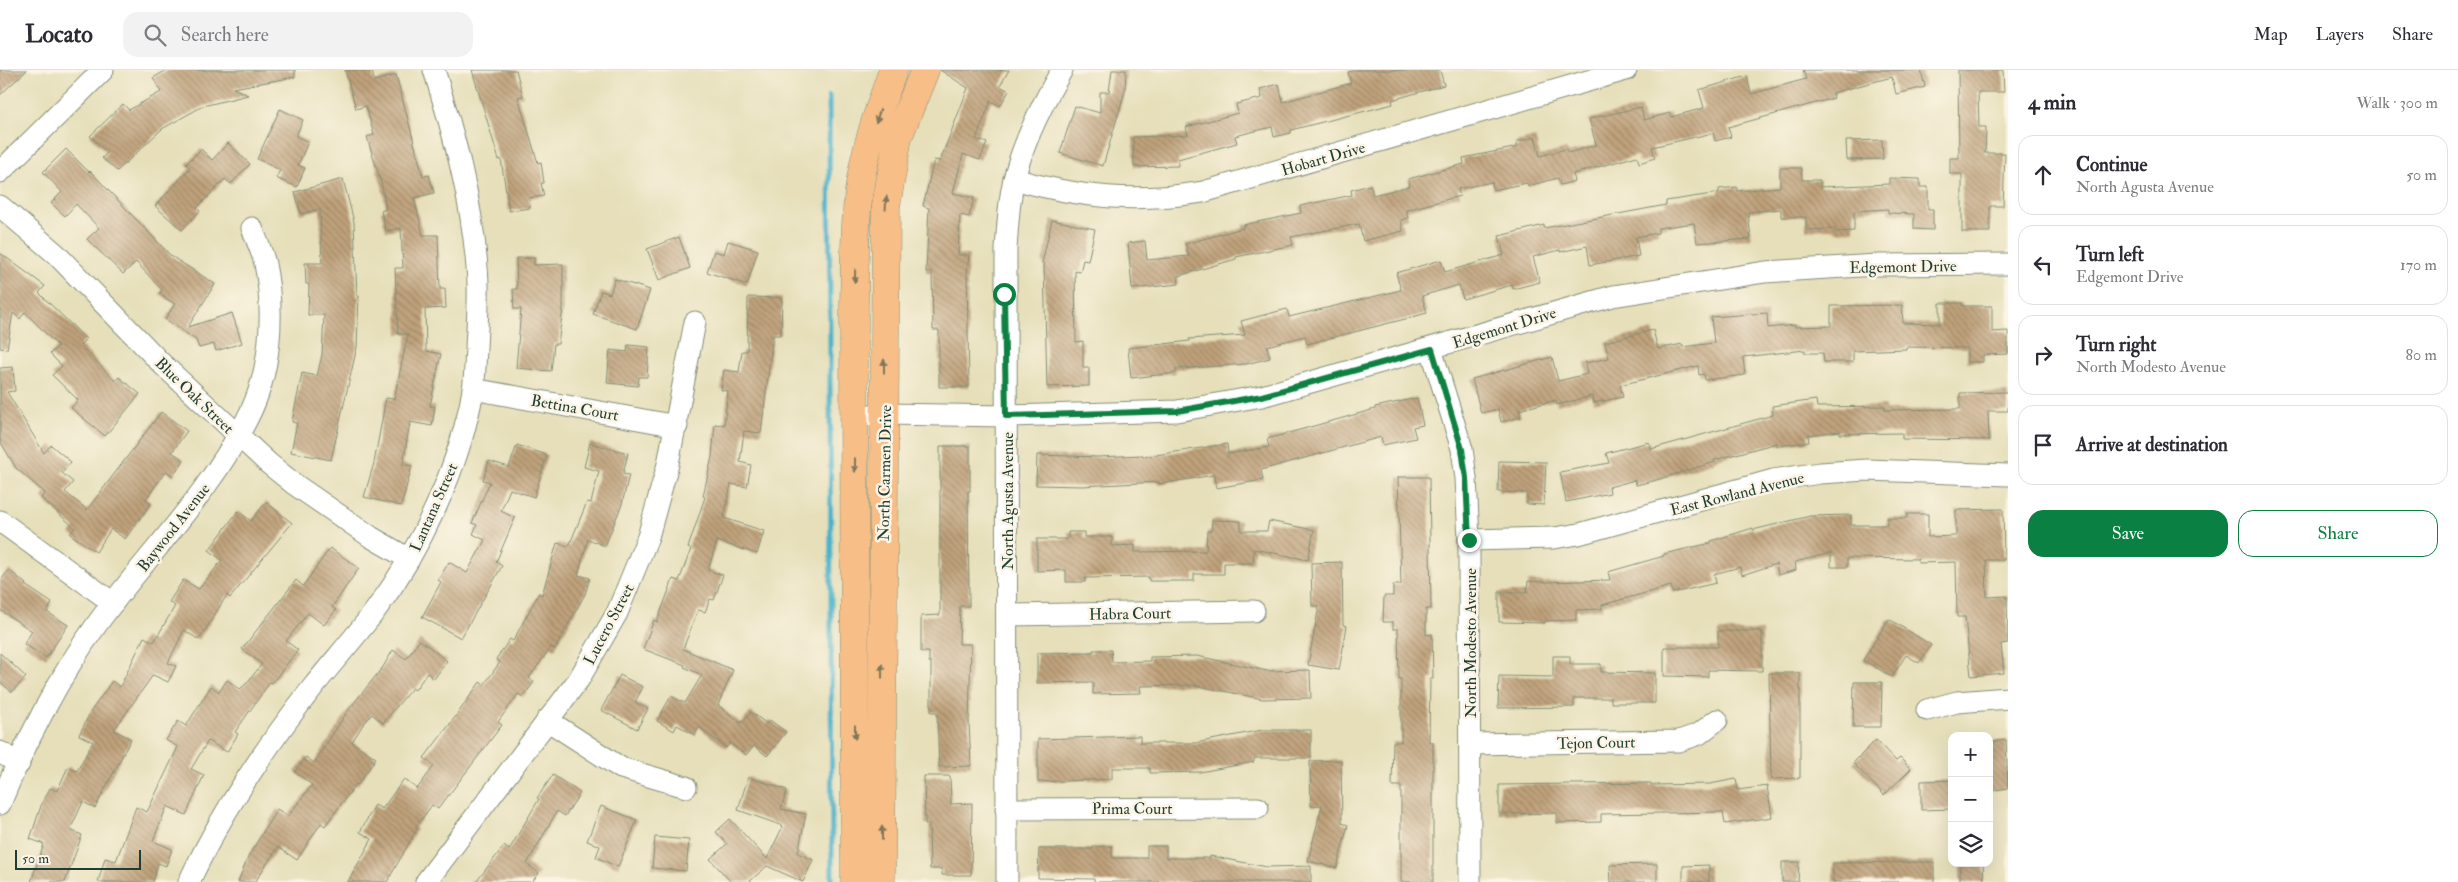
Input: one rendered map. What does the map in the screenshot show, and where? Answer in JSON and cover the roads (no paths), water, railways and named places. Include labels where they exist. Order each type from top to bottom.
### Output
[{"type":"main road","name":"North Carmen Drive","points":[[855,882],[856,416],[854,307],[856,213],[860,183],[871,136],[893,70]]},
{"type":"main road","name":"North Carmen Drive","points":[[882,882],[884,265],[888,185],[898,137],[925,70]]},
{"type":"street","points":[[0,172],[103,70]]},
{"type":"street","name":"Lantana Street","points":[[190,882],[209,842],[258,763],[313,687],[375,610],[409,559],[429,521],[460,444],[473,389],[478,313],[475,244],[454,137],[434,70]]},
{"type":"street","name":"North Agusta Avenue","points":[[1007,882],[1006,250],[1008,213],[1014,178],[1039,115],[1062,70]]},
{"type":"street","name":"Hobart Drive","points":[[1014,178],[1046,188],[1100,197],[1134,199],[1169,197],[1203,192],[1616,71]]},
{"type":"street","name":"Blue Oak Street","points":[[0,206],[56,254],[160,362],[238,436],[294,484],[371,537],[409,559]]},
{"type":"street","name":"Baywood Avenue","points":[[0,804],[66,672],[113,603],[213,475],[238,436],[253,406],[268,347],[268,286],[264,262],[252,228]]},
{"type":"street","name":"Edgemont Drive","points":[[856,416],[884,414],[1006,416],[1177,411],[1262,396],[1613,296],[1686,283],[1765,272],[1877,265],[2008,264]]},
{"type":"street","name":"Lucero Street","points":[[426,882],[579,678],[604,638],[633,578],[648,537],[677,426],[695,322]]},
{"type":"street","name":"North Modesto Avenue","points":[[1432,349],[1462,449],[1466,478],[1469,540],[1470,882]]},
{"type":"street","name":"Bettina Court","points":[[473,389],[677,426]]},
{"type":"street","name":"East Rowland Avenue","points":[[1469,540],[1529,540],[1579,534],[1772,480],[1820,473],[1867,470],[2008,475]]},
{"type":"street","points":[[0,521],[113,603]]},
{"type":"street","name":"Habra Court","points":[[1007,615],[1254,611]]},
{"type":"street","points":[[1927,710],[1956,702],[2008,698]]},
{"type":"street","points":[[548,720],[621,768],[686,787]]},
{"type":"street","name":"Tejon Court","points":[[1470,744],[1679,741],[1699,734],[1717,720]]},
{"type":"street","points":[[0,752],[19,764]]},
{"type":"street","name":"Prima Court","points":[[1006,809],[1258,808]]},
{"type":"waterway","points":[[829,96],[832,882]]}]
